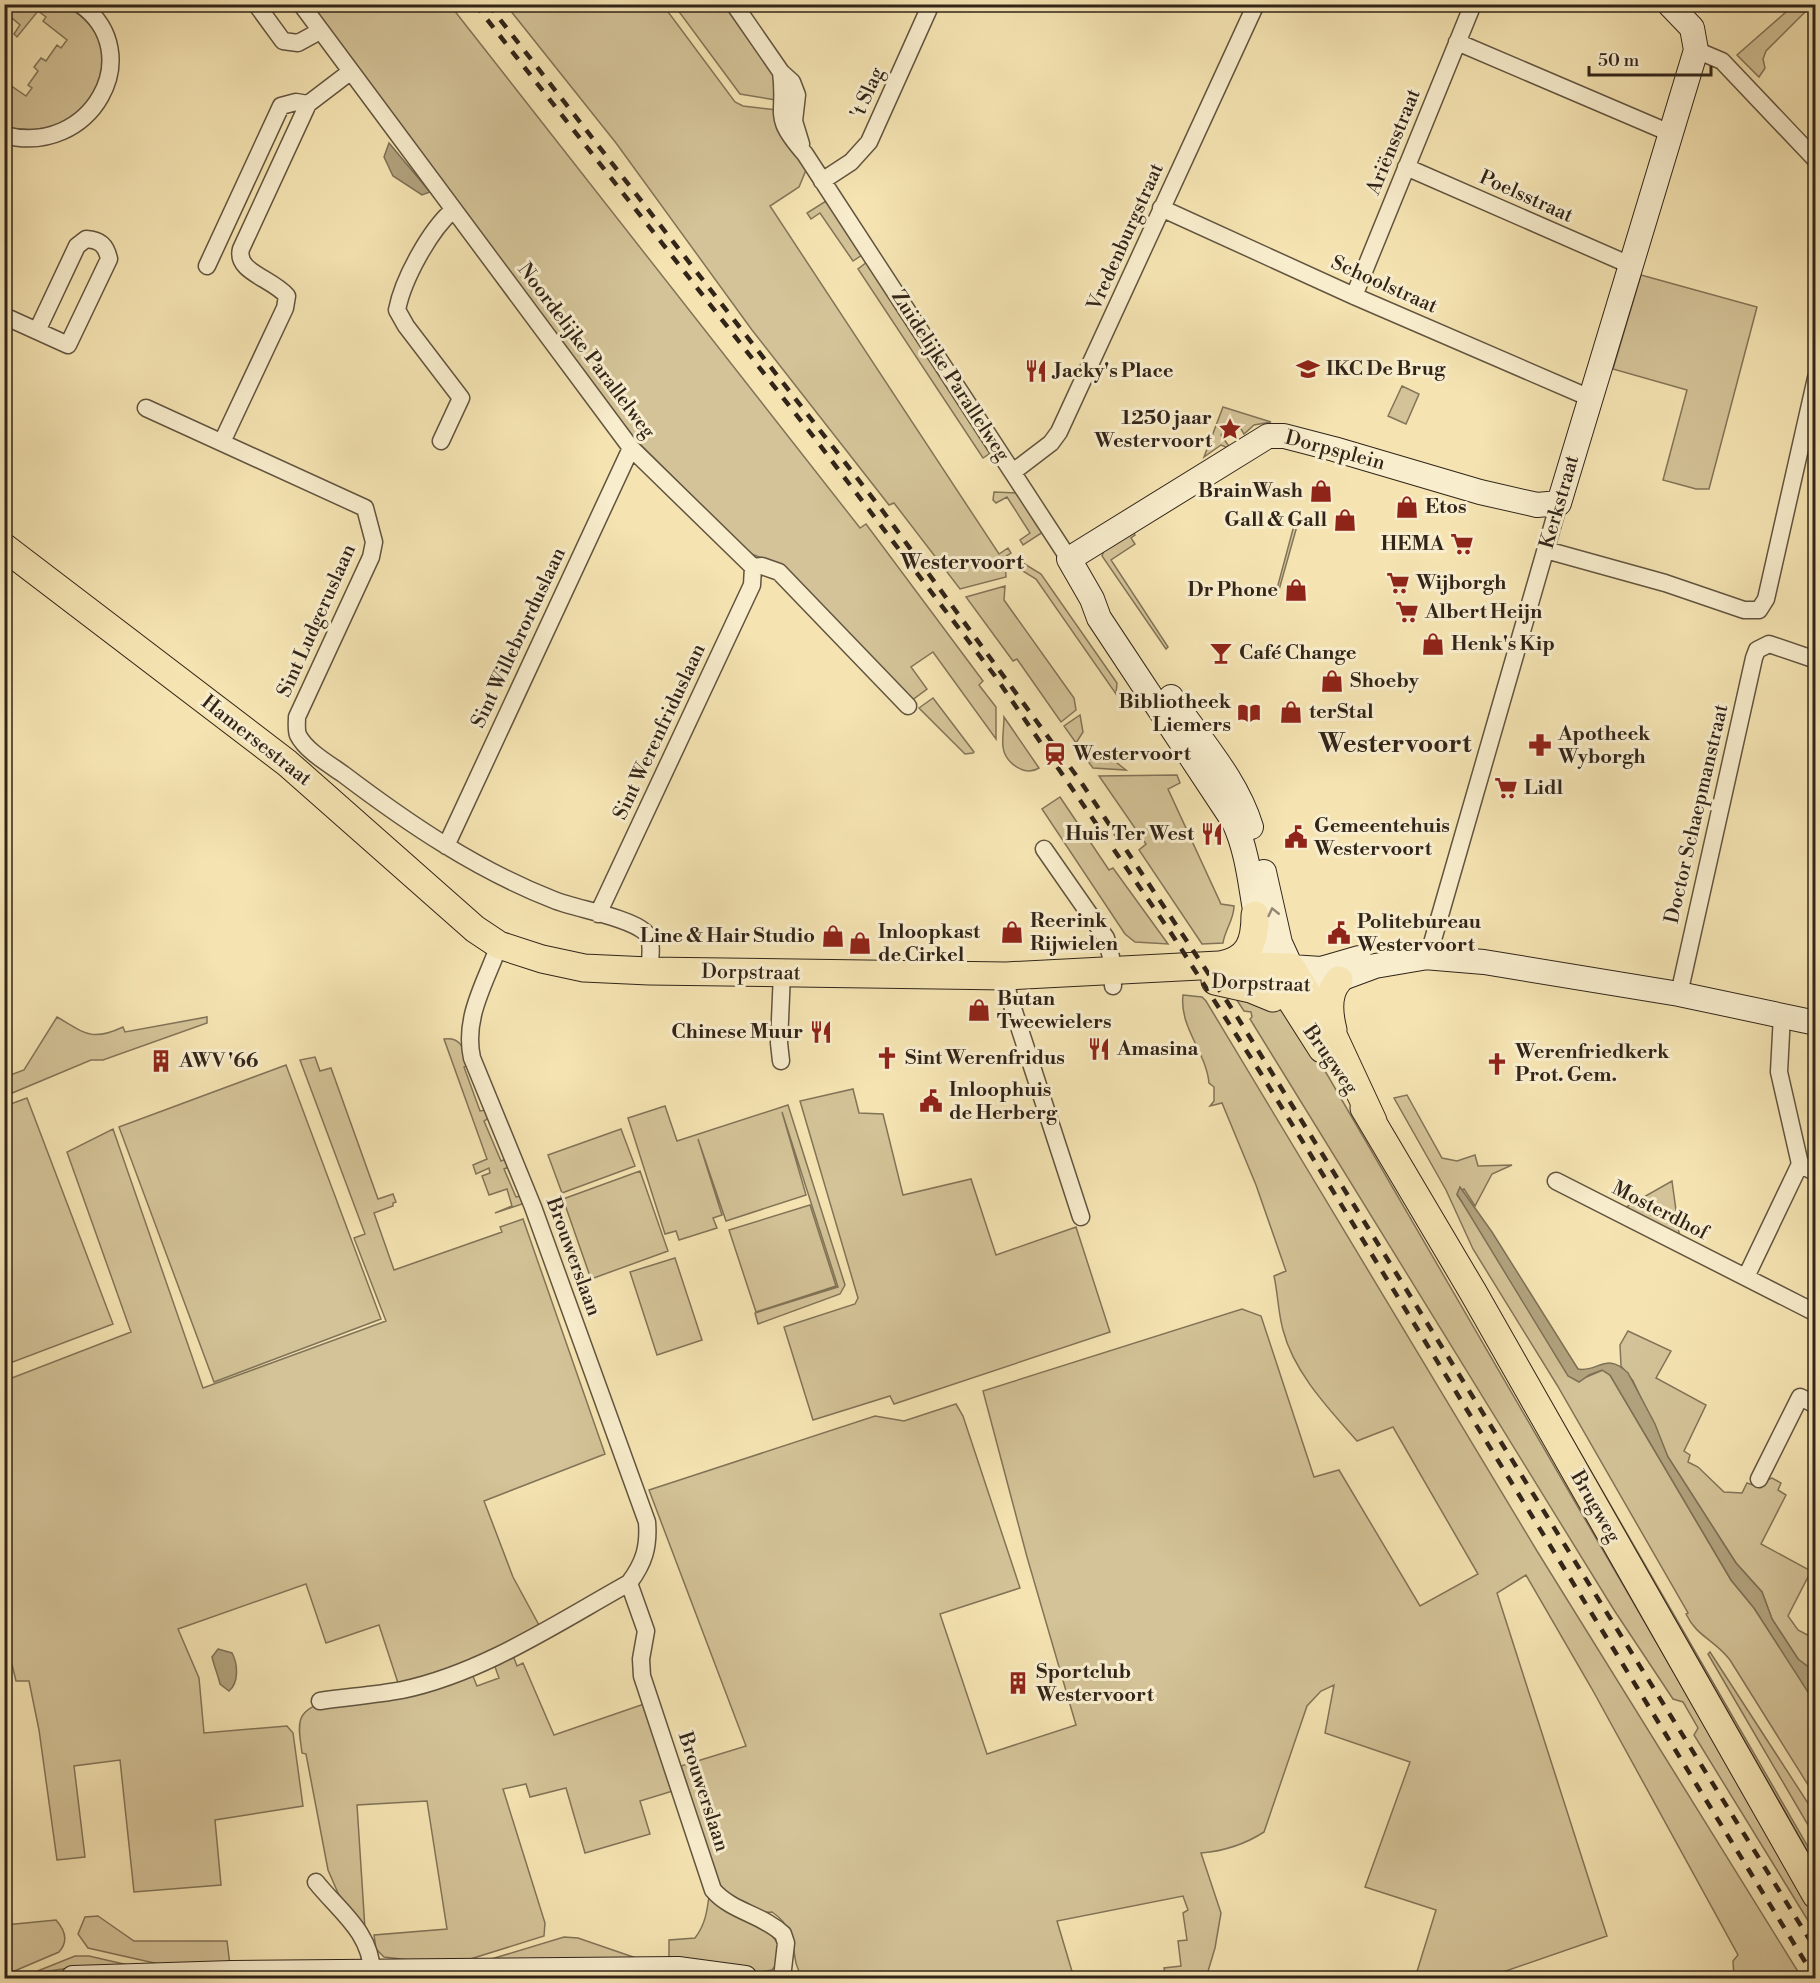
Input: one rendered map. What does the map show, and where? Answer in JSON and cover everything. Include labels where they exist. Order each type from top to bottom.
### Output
[{"type":"main road","name":"Hamersestraat","points":[[4,547],[287,764],[448,907],[499,945]]},
{"type":"main road","points":[[1217,973],[1250,949],[1255,932],[1255,915]]},
{"type":"main road","name":"Dorpstraat","points":[[499,945],[571,966],[649,971],[1013,976],[1082,987],[1112,978],[1217,973],[1286,976]]},
{"type":"main road","points":[[1217,973],[1270,996],[1304,1023]]},
{"type":"main road","name":"Brugweg","points":[[1286,976],[1304,1023],[1373,1121]]},
{"type":"main road","name":"Brugweg","points":[[1286,976],[1334,1037],[1373,1121],[1815,1895]]},
{"type":"main road","points":[[1334,1037],[1329,1005],[1333,988],[1339,980]]},
{"type":"street","points":[[4,135],[35,139],[67,131],[93,110],[104,92],[110,68],[108,45],[100,24],[80,4]]},
{"type":"street","points":[[256,4],[283,41],[297,43],[320,31]]},
{"type":"street","name":"Noordelijke Parallelweg","points":[[301,4],[631,448],[753,567]]},
{"type":"street","name":"Zuidelijke Parallelweg","points":[[734,4],[781,72],[792,82],[796,95],[794,121],[805,154],[822,182],[1014,472],[1069,559],[1100,618],[1229,813],[1245,849],[1251,876],[1255,915],[1286,976]]},
{"type":"street","name":"'t Slag","points":[[822,182],[851,162],[869,142],[931,4]]},
{"type":"street","name":"Vredenburgstraat","points":[[1014,472],[1051,443],[1059,432],[1256,4]]},
{"type":"street","name":"Ariënsstraat","points":[[1354,296],[1473,4]]},
{"type":"street","points":[[1669,4],[1692,28],[1696,50],[1722,61],[1815,160]]},
{"type":"street","points":[[1457,42],[1670,133]]},
{"type":"street","name":"Kerkstraat","points":[[1428,957],[1590,398],[1696,50]]},
{"type":"street","points":[[222,442],[285,308],[287,296],[278,285],[246,269],[241,258],[241,249],[308,104],[350,72]]},
{"type":"street","points":[[241,258],[210,259],[281,106],[296,102],[308,104]]},
{"type":"street","name":"Poelsstraat","points":[[1406,167],[1630,265]]},
{"type":"street","name":"Schoolstraat","points":[[1161,208],[1354,296],[1590,398]]},
{"type":"street","points":[[441,441],[461,398],[406,326],[397,310],[426,243],[439,222],[453,210]]},
{"type":"street","points":[[4,316],[37,331],[68,345],[109,259],[107,249],[98,240],[86,239],[77,246],[37,331]]},
{"type":"street","points":[[1546,550],[1665,583],[1744,610],[1759,610],[1766,599],[1815,378]]},
{"type":"street","name":"Sint Ludgeruslaan","points":[[146,408],[365,508],[374,542],[371,557],[297,717],[298,734],[310,749],[354,783],[399,816],[446,846]]},
{"type":"street","name":"Dorpsplein","points":[[1069,559],[1268,436],[1284,436],[1503,497],[1538,505],[1559,503]]},
{"type":"street","name":"Sint Willebrorduslaan","points":[[446,846],[631,448]]},
{"type":"street","points":[[753,567],[762,566],[779,572],[908,706]]},
{"type":"street","name":"Sint Werenfriduslaan","points":[[598,914],[752,585],[753,567]]},
{"type":"street","name":"Zuidelijke Parallelweg","points":[[1092,599],[1158,677],[1221,766],[1240,800],[1262,867],[1286,976]]},
{"type":"street","name":"Doctor Schaepmanstraat","points":[[1679,994],[1757,650],[1777,646],[1815,660]]},
{"type":"street","points":[[446,846],[523,887],[645,932],[650,941],[649,971]]},
{"type":"street","points":[[1044,849],[1103,932],[1109,944],[1112,978]]},
{"type":"street","name":"Brouwerslaan","points":[[320,1701],[402,1690],[456,1672],[512,1647],[629,1583],[641,1567],[646,1554],[647,1522],[533,1207],[470,1048],[473,1010],[499,945]]},
{"type":"street","name":"Dorpstraat","points":[[1286,976],[1373,955],[1428,957],[1484,962],[1679,994],[1815,1023]]},
{"type":"street","name":"Dorpstraat","points":[[1286,976],[1318,986],[1375,966],[1428,957]]},
{"type":"street","points":[[781,1061],[779,1033],[782,973]]},
{"type":"street","points":[[1013,976],[1008,993],[1081,1217]]},
{"type":"street","points":[[1746,1277],[1800,1164],[1779,1072],[1782,1016]]},
{"type":"street","points":[[1800,1164],[1815,1173]]},
{"type":"street","name":"Mosterdhof","points":[[1556,1181],[1815,1313]]},
{"type":"street","points":[[1759,1479],[1800,1397],[1815,1405]]},
{"type":"street","name":"Brouwerslaan","points":[[629,1583],[646,1631],[640,1659],[642,1676],[712,1890],[722,1900],[757,1916],[783,1934],[786,1943],[782,1978]]},
{"type":"street","points":[[316,1881],[335,1901],[370,1949],[372,1972]]},
{"type":"street","points":[[73,1978],[170,1974],[678,1969],[745,1978]]},
{"type":"shaded area","points":[[5,5],[66,5],[86,21],[96,33],[101,46],[102,59],[97,86],[82,109],[72,118],[59,124],[46,128],[5,128],[4,81],[26,96],[32,88],[28,85],[38,71],[34,67],[41,58],[46,61],[57,45],[61,48],[67,40],[43,21],[46,17],[38,11],[17,37],[14,34],[20,25],[5,12]]},
{"type":"shaded area","points":[[310,5],[450,5],[860,528],[866,524],[983,681],[979,685],[996,707],[996,739],[933,652],[911,667],[927,689],[911,701],[777,564],[749,553],[629,433]]},
{"type":"shaded area","points":[[506,5],[663,5],[735,102],[743,106],[777,110],[782,135],[806,170],[799,187],[770,206],[999,554],[1008,548],[1011,553],[1005,557],[1006,577],[960,589],[894,503],[889,505],[752,330],[616,143]]},
{"type":"shaded area","points":[[683,5],[724,5],[774,73],[776,100],[740,94],[677,9]]},
{"type":"shaded area","points":[[1794,5],[1812,5],[1766,51],[1763,59],[1765,68],[1759,77],[1737,55]]},
{"type":"shaded area","points":[[389,143],[430,192],[422,195],[393,176],[384,157]]},
{"type":"shaded area","points":[[826,201],[862,255],[853,261],[820,213],[811,219],[807,213]]},
{"type":"shaded area","points":[[867,262],[992,452],[983,458],[858,269]]},
{"type":"shaded area","points":[[1641,275],[1757,307],[1709,489],[1696,489],[1663,480],[1687,390],[1613,369]]},
{"type":"shaded area","points":[[1402,386],[1419,394],[1406,424],[1388,416]]},
{"type":"shaded area","points":[[1223,407],[1271,422],[1254,425],[1244,434],[1238,424],[1221,435],[1231,449],[1221,445],[1204,457]]},
{"type":"shaded area","points":[[994,492],[1019,493],[1043,532],[1023,545],[1020,540],[1030,533],[1007,497],[996,503],[993,500]]},
{"type":"shaded area","points":[[1296,518],[1299,519],[1277,597],[1275,596]]},
{"type":"shaded area","points":[[1133,531],[1135,535],[1131,538],[1135,544],[1111,560],[1168,647],[1166,649],[1102,556],[1104,550]]},
{"type":"shaded area","points":[[1023,563],[1041,574],[1117,683],[1116,694],[1036,579],[1021,570]]},
{"type":"shaded area","points":[[1005,586],[1004,600],[1074,698],[1076,710],[1061,722],[1017,659],[1013,661],[966,597]]},
{"type":"shaded area","points":[[933,698],[973,753],[965,754],[919,708]]},
{"type":"shaded area","points":[[1080,715],[1083,732],[1076,743],[1064,726]]},
{"type":"shaded area","points":[[1004,717],[1039,768],[1022,770],[1008,758],[1003,747]]},
{"type":"shaded area","points":[[1099,757],[1112,759],[1126,770],[1093,768],[1087,760]]},
{"type":"shaded area","points":[[1177,775],[1180,783],[1168,789],[1221,904],[1234,906],[1233,916],[1223,943],[1202,944],[1139,850],[1146,844],[1099,776]]},
{"type":"shaded area","points":[[1060,797],[1109,870],[1113,868],[1168,944],[1135,942],[1125,934],[1042,809]]},
{"type":"shaded area","points":[[1231,991],[1275,1004],[1299,1026],[1815,1916],[1815,1932],[1694,1735],[1698,1728],[1683,1702],[1673,1699],[1614,1610],[1250,1019],[1251,1012],[1244,1011]]},
{"type":"shaded area","points":[[1183,995],[1202,997],[1206,1001],[1537,1551],[1802,1978],[1734,1978],[1733,1961],[1738,1955],[1592,1689],[1526,1575],[1497,1593],[1607,1936],[1497,1974],[1497,1978],[1415,1978],[1436,1910],[1365,1887],[1410,1762],[1325,1733],[1334,1685],[1321,1691],[1307,1706],[1264,1832],[1234,1847],[1201,1853],[1221,1913],[1215,1948],[1206,1978],[1166,1978],[1164,1968],[1181,1966],[1178,1941],[1187,1940],[1183,1913],[1188,1910],[1183,1896],[1057,1921],[1074,1978],[803,1978],[798,1970],[788,1928],[782,1920],[772,1912],[759,1911],[721,1891],[681,1766],[746,1746],[649,1490],[875,1416],[904,1421],[956,1404],[963,1416],[1020,1588],[940,1614],[987,1754],[1076,1725],[1027,1557],[983,1391],[1242,1309],[1261,1316],[1314,1477],[1339,1470],[1420,1606],[1478,1574],[1393,1427],[1357,1441],[1314,1390],[1295,1361],[1283,1330],[1274,1276],[1286,1271],[1256,1185],[1222,1103],[1210,1106],[1214,1101],[1214,1087],[1209,1083],[1203,1061],[1185,1018]]},
{"type":"shaded area","points":[[57,1017],[88,1034],[95,1035],[123,1027],[125,1032],[207,1017],[207,1023],[103,1060],[91,1060],[5,1096],[5,1077],[24,1070]]},
{"type":"shaded area","points":[[444,1039],[459,1042],[464,1050],[469,1065],[464,1067],[480,1111],[486,1110],[489,1118],[484,1121],[501,1161],[506,1159],[509,1167],[504,1169],[516,1197],[521,1196],[522,1204],[495,1213],[512,1206],[507,1189],[489,1195],[482,1176],[490,1173],[489,1168],[476,1174],[473,1165],[487,1159]]},
{"type":"shaded area","points":[[315,1057],[320,1071],[331,1068],[378,1199],[393,1194],[396,1202],[393,1206],[374,1213],[394,1270],[502,1232],[500,1227],[523,1219],[605,1454],[484,1501],[513,1577],[540,1627],[468,1663],[399,1686],[379,1625],[326,1643],[306,1584],[178,1629],[199,1678],[204,1733],[287,1726],[293,1733],[303,1806],[215,1820],[221,1885],[134,1892],[120,1760],[74,1766],[85,1857],[57,1860],[39,1730],[29,1681],[16,1681],[5,1636],[4,1381],[131,1332],[67,1152],[113,1129],[203,1388],[386,1321],[354,1238],[365,1234],[300,1060]]},
{"type":"shaded area","points":[[286,1065],[381,1319],[214,1382],[119,1127]]},
{"type":"shaded area","points":[[853,1089],[859,1113],[883,1114],[903,1195],[971,1179],[996,1255],[1076,1227],[1110,1332],[894,1404],[890,1396],[813,1420],[784,1327],[855,1304],[858,1298],[800,1101]]},
{"type":"shaded area","points":[[1407,1095],[1442,1158],[1457,1161],[1475,1155],[1478,1166],[1512,1165],[1492,1174],[1475,1206],[1464,1189],[1457,1195],[1584,1378],[1603,1370],[1610,1375],[1731,1580],[1754,1608],[1816,1703],[1815,1796],[1730,1660],[1690,1622],[1686,1614],[1688,1613],[1557,1385],[1473,1249],[1446,1190],[1394,1098]]},
{"type":"shaded area","points":[[27,1098],[113,1324],[5,1365],[5,1106]]},
{"type":"shaded area","points":[[788,1105],[845,1285],[840,1294],[758,1324],[755,1313],[838,1287],[782,1112],[806,1195],[726,1221],[698,1139],[722,1215],[713,1218],[717,1228],[679,1240],[676,1231],[665,1234],[628,1118],[665,1106],[677,1141]]},
{"type":"shaded area","points":[[621,1129],[635,1166],[562,1193],[548,1155]]},
{"type":"shaded area","points":[[640,1171],[668,1251],[591,1279],[563,1199]]},
{"type":"shaded area","points":[[1672,1181],[1680,1240],[1621,1210]]},
{"type":"shaded area","points":[[1460,1187],[1492,1232],[1578,1369],[1608,1363],[1621,1367],[1628,1373],[1655,1424],[1668,1457],[1736,1563],[1762,1592],[1772,1619],[1798,1659],[1815,1672],[1815,1703],[1754,1608],[1731,1580],[1610,1375],[1602,1370],[1579,1382],[1568,1376],[1457,1194]]},
{"type":"shaded area","points":[[810,1205],[836,1286],[756,1312],[729,1230]]},
{"type":"shaded area","points":[[675,1258],[702,1340],[657,1355],[630,1272]]},
{"type":"shaded area","points":[[1628,1331],[1671,1351],[1656,1378],[1706,1405],[1684,1451],[1690,1455],[1688,1462],[1698,1467],[1724,1492],[1742,1493],[1747,1483],[1753,1485],[1772,1478],[1781,1483],[1778,1490],[1786,1495],[1761,1544],[1811,1571],[1788,1616],[1798,1630],[1815,1639],[1815,1672],[1798,1659],[1772,1619],[1762,1592],[1736,1563],[1668,1457],[1633,1381],[1621,1366],[1620,1345]]},
{"type":"shaded area","points":[[1521,1350],[1815,1859],[1815,1864]]},
{"type":"shaded area","points":[[218,1649],[232,1653],[235,1662],[235,1683],[229,1691],[220,1684],[212,1657]]},
{"type":"shaded area","points":[[1710,1652],[1815,1814],[1815,1837],[1708,1654]]},
{"type":"shaded area","points":[[514,1658],[517,1666],[523,1663],[554,1735],[647,1703],[676,1790],[640,1801],[650,1834],[585,1853],[566,1788],[530,1797],[526,1784],[503,1789],[545,1923],[544,1936],[451,1965],[384,1957],[376,1949],[374,1935],[447,1929],[427,1801],[357,1805],[365,1929],[360,1927],[338,1893],[328,1870],[306,1754],[302,1753],[299,1729],[302,1716],[306,1711],[322,1703],[470,1669],[477,1686],[499,1678],[494,1664]]},
{"type":"shaded area","points":[[709,1896],[771,1935],[778,1945],[779,1957],[772,1970],[755,1973],[676,1961],[669,1957],[669,1940],[695,1938],[705,1918]]},
{"type":"shaded area","points":[[98,1916],[134,1941],[227,1941],[230,1965],[163,1965],[88,1948],[78,1934],[85,1917]]},
{"type":"shaded area","points":[[56,1920],[65,1936],[64,1944],[59,1952],[5,1975],[5,1925]]},
{"type":"shaded area","points":[[564,1937],[578,1938],[639,1959],[488,1960]]},
{"type":"shaded area","points":[[75,1956],[89,1956],[128,1965],[69,1968],[30,1974]]},
{"type":"railway","points":[[475,4],[816,440],[995,676],[1171,933],[1260,1072],[1815,1978]]},
{"type":"railway","points":[[488,4],[882,510],[1081,782],[1236,1015],[1816,1950]]},
{"type":"place","name":"IKC De Brug","points":[[1308,369]]},
{"type":"place","name":"Jacky's Place","points":[[1036,371]]},
{"type":"place","name":"1250 jaar Westervoort","points":[[1230,429]]},
{"type":"place","name":"BrainWash","points":[[1321,491]]},
{"type":"place","name":"Etos","points":[[1407,507]]},
{"type":"place","name":"Gall & Gall","points":[[1345,520]]},
{"type":"place","name":"HEMA","points":[[1462,544]]},
{"type":"place","name":"Wijborgh","points":[[1398,583]]},
{"type":"place","name":"Dr Phone","points":[[1296,590]]},
{"type":"place","name":"Albert Heijn","points":[[1407,612]]},
{"type":"place","name":"Henk's Kip","points":[[1433,644]]},
{"type":"place","name":"Café Change","points":[[1221,653]]},
{"type":"place","name":"Shoeby","points":[[1332,681]]},
{"type":"place","name":"terStal","points":[[1291,712]]},
{"type":"place","name":"Bibliotheek Liemers","points":[[1249,713]]},
{"type":"place","name":"Apotheek Wyborgh","points":[[1540,745]]},
{"type":"place","name":"Westervoort","points":[[1055,754]]},
{"type":"place","name":"Lidl","points":[[1506,788]]},
{"type":"place","name":"Huis Ter West","points":[[1212,834]]},
{"type":"place","name":"Gemeentehuis Westervoort","points":[[1296,837]]},
{"type":"place","name":"Reerink Rijwielen","points":[[1012,932]]},
{"type":"place","name":"Politebureau Westervoort","points":[[1339,933]]},
{"type":"place","name":"Line & Hair Studio","points":[[833,936]]},
{"type":"place","name":"Inloopkast de Cirkel","points":[[860,943]]},
{"type":"place","name":"Butan Tweewielers","points":[[979,1010]]},
{"type":"place","name":"Chinese Muur","points":[[821,1032]]},
{"type":"place","name":"Amasina","points":[[1099,1049]]},
{"type":"place","name":"Sint Werenfridus","points":[[887,1058]]},
{"type":"place","name":"AWV '66","points":[[161,1061]]},
{"type":"place","name":"Werenfriedkerk Prot. Gem.","points":[[1497,1064]]},
{"type":"place","name":"Inloophuis de Herberg","points":[[931,1101]]},
{"type":"place","name":"Sportclub Westervoort","points":[[1018,1683]]},
{"type":"district","name":"Westervoort","points":[[962,563]]},
{"type":"district","name":"Westervoort","points":[[1395,744]]}]
